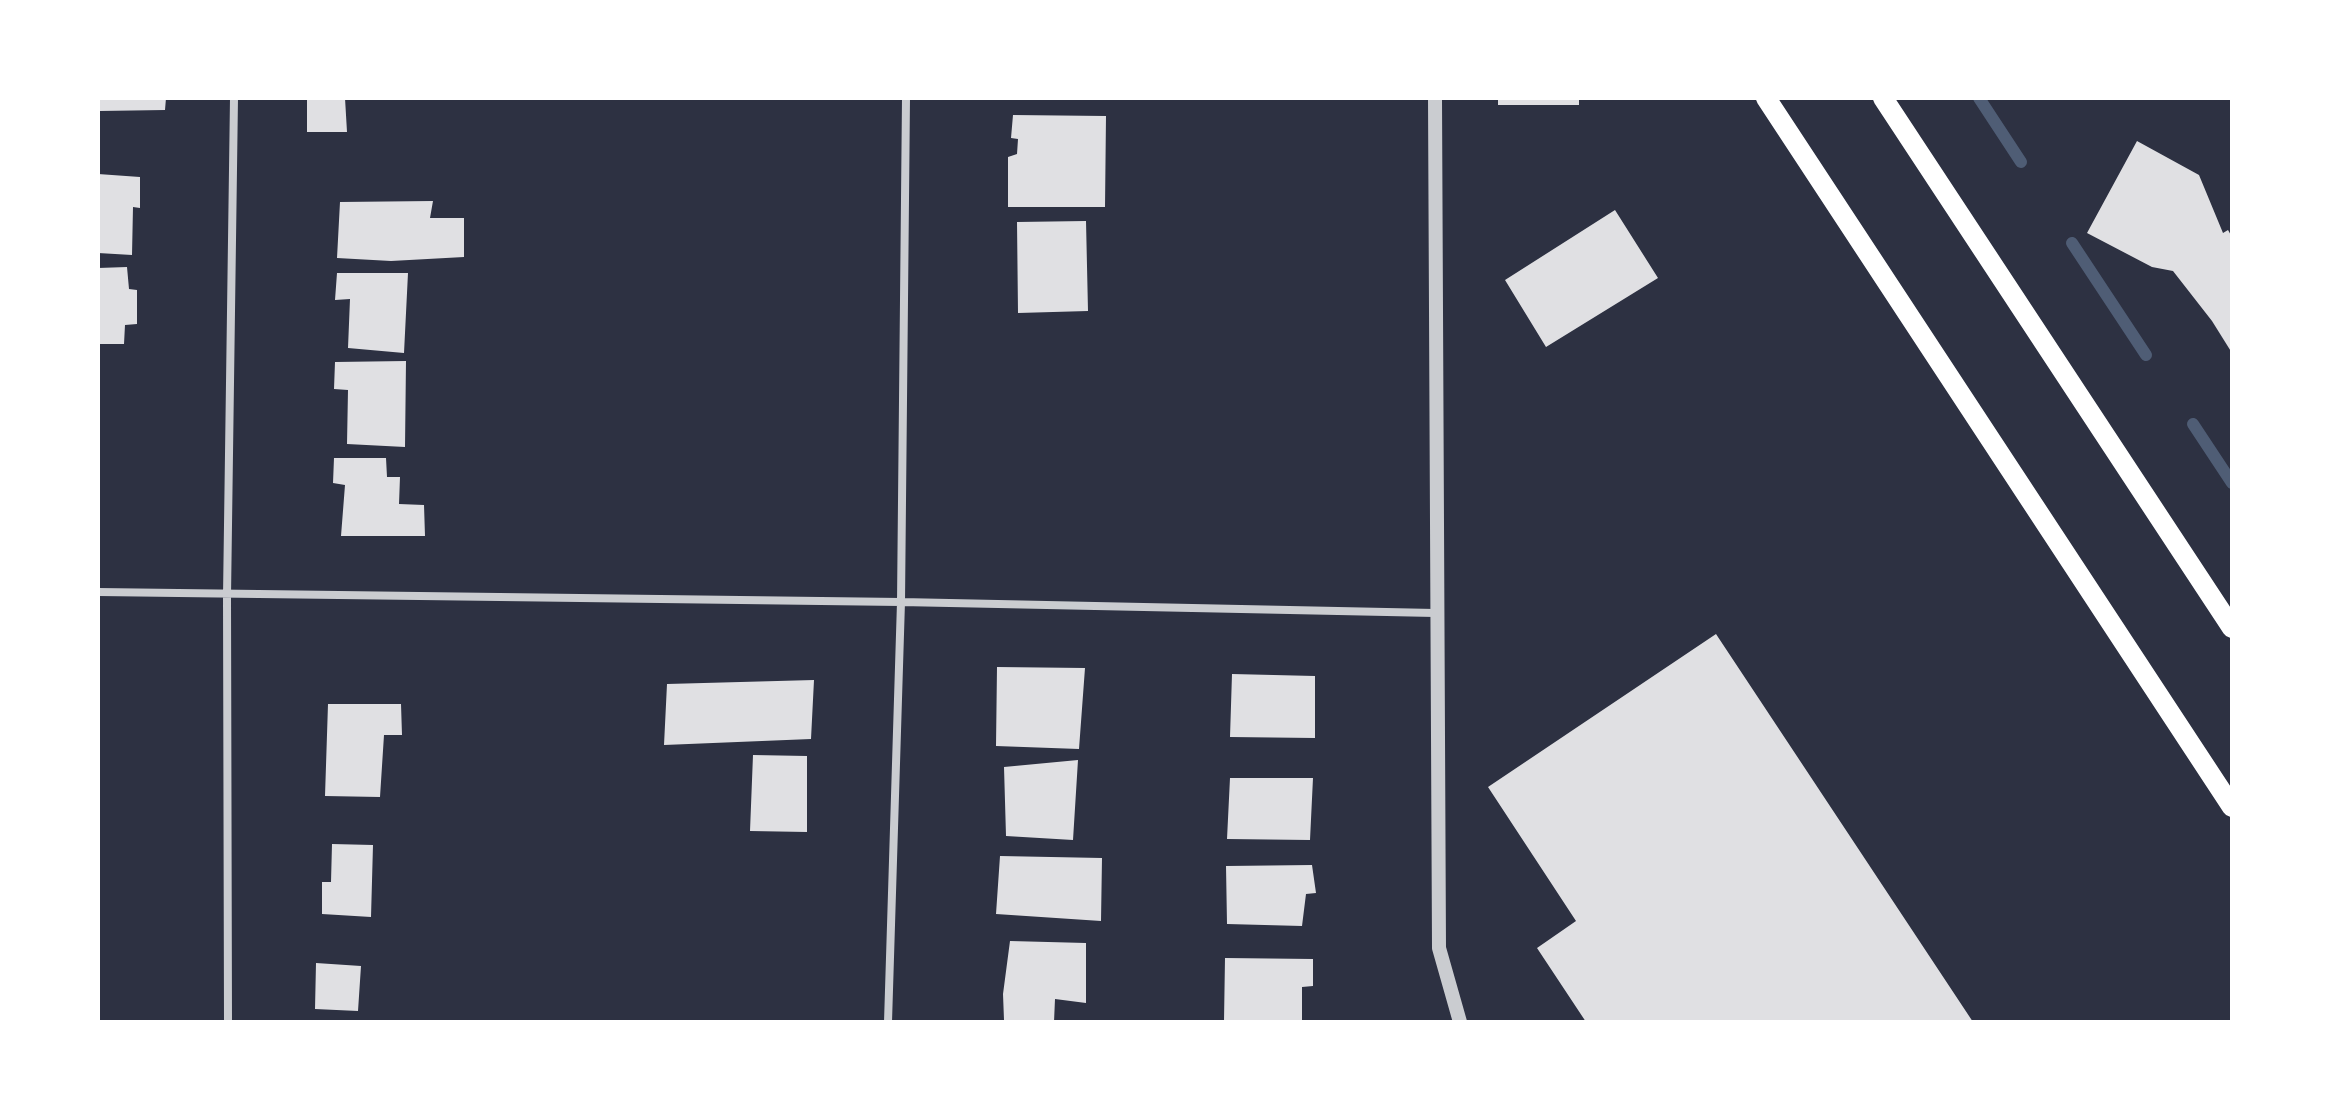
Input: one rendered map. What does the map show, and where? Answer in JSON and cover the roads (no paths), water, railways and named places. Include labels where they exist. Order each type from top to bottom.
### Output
[{"type":"main road","points":[[1766,98],[2232,807]]},
{"type":"main road","points":[[1886,101],[2232,628]]},
{"type":"street","points":[[228,1022],[227,596],[234,98]]},
{"type":"street","points":[[888,1022],[901,602],[906,98]]},
{"type":"street","points":[[1435,98],[1435,613],[1439,948],[1460,1022]]},
{"type":"street","points":[[98,592],[901,602],[1435,613]]},
{"type":"waterway","points":[[1979,98],[2021,162]]},
{"type":"waterway","points":[[2072,243],[2146,355]]},
{"type":"waterway","points":[[2193,424],[2232,483]]}]
